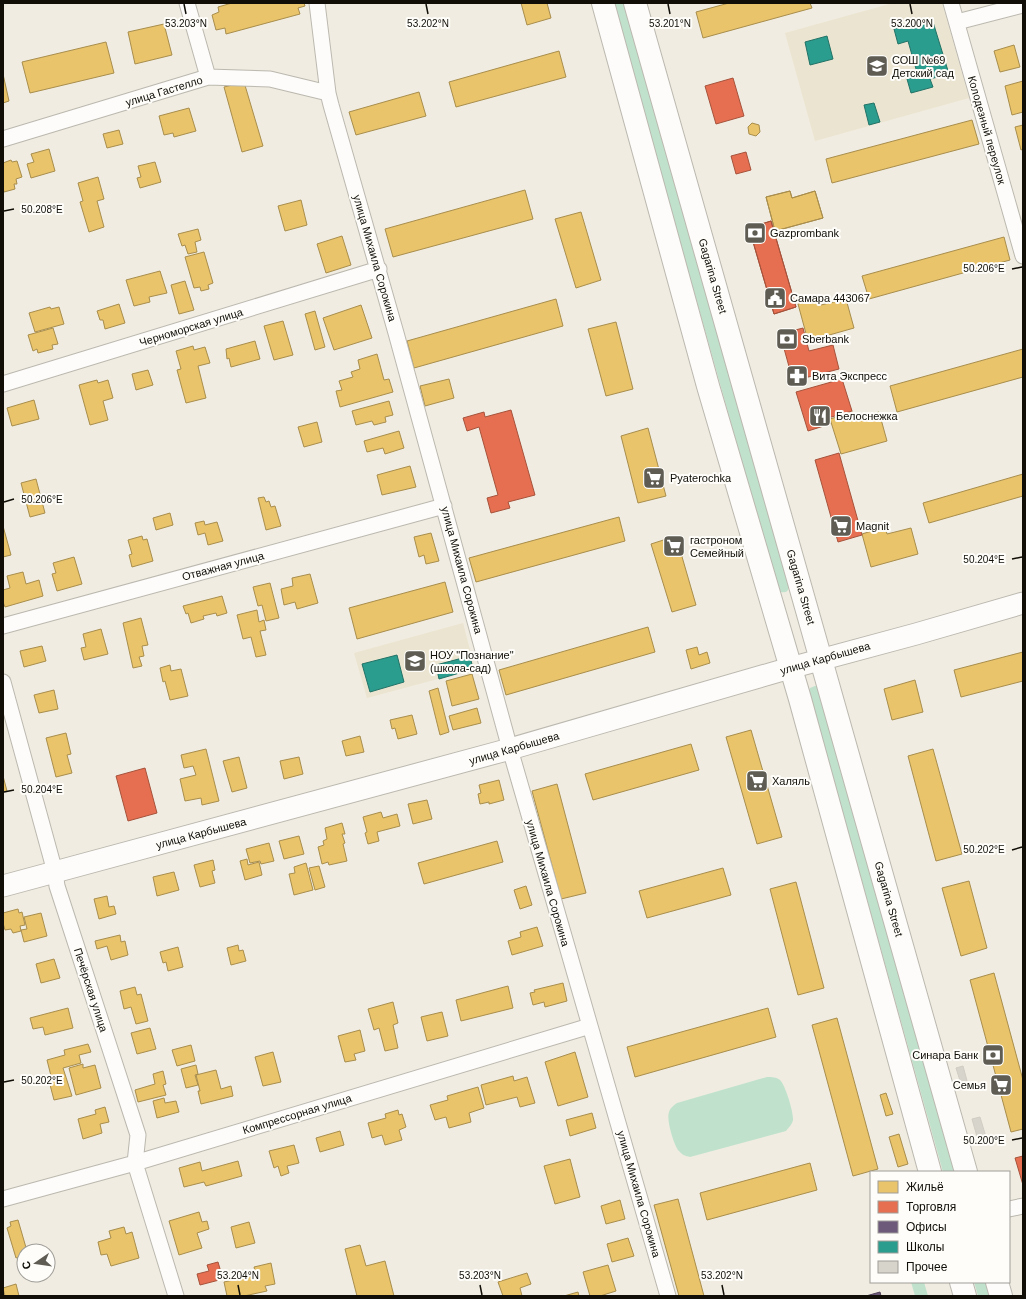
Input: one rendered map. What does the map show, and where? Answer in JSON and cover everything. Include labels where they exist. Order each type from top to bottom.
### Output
[{"type":"main road","points":[[603,3],[708,386],[790,668],[930,1171]]},
{"type":"main road","name":"Gagarina Street","points":[[635,3],[966,1171]]},
{"type":"main road","points":[[772,605],[803,596]]},
{"type":"main road","points":[[961,1283],[965,1296]]},
{"type":"main road","points":[[997,1283],[1001,1296]]},
{"type":"street","points":[[187,3],[208,77]]},
{"type":"street","name":"улица Михаила Сорокина","points":[[317,3],[328,93],[379,269],[510,749],[668,1296]]},
{"type":"street","name":"Колодезный переулок","points":[[951,3],[1023,256]]},
{"type":"street","points":[[957,22],[1023,5]]},
{"type":"street","name":"улица Гастелло","points":[[3,139],[208,77],[270,79],[328,93]]},
{"type":"street","name":"Черноморская улица","points":[[3,384],[379,269]]},
{"type":"street","name":"Отважная улица","points":[[3,626],[444,506]]},
{"type":"street","name":"улица Карбышева","points":[[3,886],[510,749],[821,659],[916,634],[1023,603]]},
{"type":"street","name":"Печёрская улица","points":[[3,682],[55,872],[57,886],[138,1135],[135,1163],[176,1296]]},
{"type":"street","name":"Компрессорная улица","points":[[3,1198],[135,1163],[590,1026]]},
{"type":"street","points":[[1010,1209],[1023,1206]]},
{"type":"shaded area","name":"СОШ №69 Детский сад","points":[[893,3],[942,3],[969,98],[815,141],[785,33]]},
{"type":"shaded area","name":"НОУ \"Познание\" (школа-сад)","points":[[463,623],[475,669],[367,698],[354,653]]},
{"type":"green space","points":[[613,3],[624,3],[789,587],[785,592],[778,590]]},
{"type":"green space","points":[[817,686],[955,1171],[943,1171],[809,691],[810,688]]},
{"type":"green space","points":[[767,1077],[780,1080],[787,1093],[791,1105],[793,1120],[786,1131],[690,1157],[679,1151],[673,1138],[668,1115],[673,1106],[677,1103]]},
{"type":"green space","points":[[911,1283],[924,1283],[928,1296],[915,1296]]},
{"type":"green space","points":[[974,1283],[986,1283],[990,1296],[978,1296]]},
{"type":"building: Жильё","points":[[232,3],[304,3],[305,6],[298,8],[300,14],[226,34],[225,28],[216,30],[212,15],[219,12],[218,7]]},
{"type":"building: Жильё","points":[[521,3],[547,3],[551,18],[527,25]]},
{"type":"building: Жильё","points":[[729,3],[810,3],[812,8],[703,38],[696,12]]},
{"type":"building: Жильё","points":[[164,24],[172,55],[135,64],[128,32]]},
{"type":"building: Жильё","points":[[106,42],[114,73],[30,93],[22,62]]},
{"type":"building: Жильё","points":[[1014,45],[1020,67],[1000,72],[994,51]]},
{"type":"building: Жильё","points":[[559,51],[566,77],[456,107],[449,82]]},
{"type":"building: Жильё","points":[[3,74],[9,101],[3,103]]},
{"type":"building: Жильё","points":[[1023,81],[1023,112],[1012,115],[1005,86]]},
{"type":"building: Жильё","points":[[244,82],[263,146],[242,152],[224,87]]},
{"type":"building: Жильё","points":[[419,92],[426,116],[356,135],[349,112]]},
{"type":"building: Жильё","points":[[189,108],[196,131],[174,137],[173,133],[164,135],[159,116]]},
{"type":"building: Жильё","points":[[972,120],[979,144],[832,183],[826,159]]},
{"type":"building: Жильё","points":[[752,123],[759,125],[760,132],[756,136],[749,134],[748,127]]},
{"type":"building: Жильё","points":[[1023,125],[1023,149],[1021,150],[1015,127]]},
{"type":"building: Жильё","points":[[119,130],[123,144],[107,148],[103,134]]},
{"type":"building: Жильё","points":[[49,149],[55,171],[31,178],[27,164],[34,162],[31,154]]},
{"type":"building: Жильё","points":[[11,160],[12,162],[17,161],[22,177],[16,179],[17,184],[14,184],[15,189],[4,192],[3,163]]},
{"type":"building: Жильё","points":[[155,162],[161,182],[140,188],[137,178],[141,177],[138,166]]},
{"type":"building: Жильё","points":[[98,177],[104,199],[97,201],[104,227],[89,232],[80,202],[83,201],[78,183]]},
{"type":"building: Жильё","points":[[525,190],[533,219],[393,257],[385,229]]},
{"type":"building: Жильё","points":[[790,191],[792,198],[815,191],[823,218],[775,231],[766,197]]},
{"type":"building: Жильё","points":[[790,191],[792,198],[815,191],[823,218],[775,231],[766,197]]},
{"type":"building: Жильё","points":[[301,200],[307,225],[285,231],[278,206]]},
{"type":"building: Жильё","points":[[581,212],[601,280],[576,288],[555,219]]},
{"type":"building: Жильё","points":[[198,229],[201,240],[195,242],[197,252],[188,254],[185,245],[182,246],[178,234]]},
{"type":"building: Жильё","points":[[342,236],[351,265],[326,273],[317,244]]},
{"type":"building: Жильё","points":[[1004,237],[1010,260],[869,299],[862,276]]},
{"type":"building: Жильё","points":[[204,252],[213,283],[208,285],[209,289],[201,291],[200,287],[194,288],[185,257]]},
{"type":"building: Жильё","points":[[160,271],[167,293],[149,297],[150,302],[134,306],[126,280]]},
{"type":"building: Жильё","points":[[185,281],[194,310],[179,314],[171,285]]},
{"type":"building: Жильё","points":[[820,298],[821,305],[846,299],[854,328],[808,341],[798,304]]},
{"type":"building: Жильё","points":[[556,299],[563,326],[414,368],[407,341]]},
{"type":"building: Жильё","points":[[119,304],[125,323],[105,329],[103,320],[100,320],[97,311]]},
{"type":"building: Жильё","points":[[361,305],[372,338],[334,350],[323,318]]},
{"type":"building: Жильё","points":[[50,307],[51,309],[59,307],[64,324],[35,332],[29,313]]},
{"type":"building: Жильё","points":[[315,311],[325,347],[315,350],[305,314]]},
{"type":"building: Жильё","points":[[283,321],[293,355],[274,360],[264,326]]},
{"type":"building: Жильё","points":[[616,322],[633,389],[606,396],[588,329]]},
{"type":"building: Жильё","points":[[53,328],[58,344],[52,345],[53,349],[38,353],[37,349],[33,351],[28,335]]},
{"type":"building: Жильё","points":[[255,341],[260,359],[231,367],[229,358],[227,359],[226,349]]},
{"type":"building: Жильё","points":[[193,346],[194,350],[205,347],[210,363],[198,366],[206,398],[186,403],[177,370],[181,369],[176,351]]},
{"type":"building: Жильё","points":[[1023,349],[1023,377],[897,412],[890,386]]},
{"type":"building: Жильё","points":[[377,354],[384,380],[389,379],[393,392],[340,407],[336,391],[342,390],[339,381],[353,377],[351,372],[360,369],[358,360]]},
{"type":"building: Жильё","points":[[148,370],[153,385],[136,390],[132,374]]},
{"type":"building: Жильё","points":[[449,379],[454,398],[425,406],[420,386]]},
{"type":"building: Жильё","points":[[97,380],[98,383],[108,380],[113,398],[103,401],[108,420],[90,425],[79,385]]},
{"type":"building: Жильё","points":[[34,400],[39,419],[12,426],[7,408]]},
{"type":"building: Жильё","points":[[389,401],[393,415],[385,417],[386,422],[374,425],[372,421],[356,425],[352,411]]},
{"type":"building: Жильё","points":[[853,412],[855,419],[879,412],[887,441],[841,454],[830,419]]},
{"type":"building: Жильё","points":[[317,422],[322,442],[304,447],[298,427]]},
{"type":"building: Жильё","points":[[648,428],[666,496],[638,503],[621,436]]},
{"type":"building: Жильё","points":[[399,431],[404,448],[385,454],[383,448],[367,452],[364,441]]},
{"type":"building: Жильё","points":[[410,466],[416,487],[382,495],[377,475]]},
{"type":"building: Жильё","points":[[1023,474],[1023,496],[929,523],[923,503]]},
{"type":"building: Жильё","points":[[36,479],[45,513],[30,517],[21,483]]},
{"type":"building: Жильё","points":[[264,497],[266,502],[269,501],[271,507],[275,506],[281,526],[266,530],[258,498]]},
{"type":"building: Жильё","points":[[170,513],[173,525],[156,530],[153,518]]},
{"type":"building: Жильё","points":[[619,517],[625,541],[476,582],[469,558]]},
{"type":"building: Жильё","points":[[204,521],[205,525],[217,522],[223,541],[208,545],[205,533],[198,535],[195,523]]},
{"type":"building: Жильё","points":[[3,526],[11,555],[3,557]]},
{"type":"building: Жильё","points":[[885,527],[887,534],[911,528],[918,554],[871,567],[862,534]]},
{"type":"building: Жильё","points":[[431,533],[439,561],[426,564],[424,555],[419,557],[414,537]]},
{"type":"building: Жильё","points":[[142,536],[143,540],[147,539],[153,561],[132,567],[129,555],[132,554],[128,540]]},
{"type":"building: Жильё","points":[[676,536],[696,605],[672,612],[651,544]]},
{"type":"building: Жильё","points":[[74,557],[82,584],[57,591],[52,574],[56,573],[53,563]]},
{"type":"building: Жильё","points":[[23,572],[26,584],[39,580],[43,596],[5,607],[3,602],[3,590],[10,588],[7,576]]},
{"type":"building: Жильё","points":[[310,574],[318,603],[297,609],[295,602],[284,605],[281,589],[293,586],[292,578]]},
{"type":"building: Жильё","points":[[445,582],[453,612],[357,639],[349,608]]},
{"type":"building: Жильё","points":[[270,583],[279,618],[266,621],[262,605],[258,606],[253,587]]},
{"type":"building: Жильё","points":[[222,596],[227,613],[217,616],[216,613],[203,616],[204,619],[191,623],[188,613],[186,614],[183,606]]},
{"type":"building: Жильё","points":[[257,610],[259,622],[264,620],[266,630],[260,631],[266,655],[256,657],[251,637],[243,639],[237,615]]},
{"type":"building: Жильё","points":[[141,618],[148,645],[142,646],[144,656],[139,657],[142,666],[133,668],[123,623]]},
{"type":"building: Жильё","points":[[648,627],[655,652],[506,695],[499,670]]},
{"type":"building: Жильё","points":[[101,629],[108,654],[84,660],[81,648],[86,647],[83,634]]},
{"type":"building: Жильё","points":[[42,646],[46,661],[24,667],[20,651]]},
{"type":"building: Жильё","points":[[697,647],[699,655],[707,652],[710,663],[691,669],[686,650]]},
{"type":"building: Жильё","points":[[1023,652],[1023,681],[961,697],[954,670]]},
{"type":"building: Жильё","points":[[170,665],[171,671],[181,669],[188,696],[170,700],[165,681],[163,682],[160,668]]},
{"type":"building: Жильё","points":[[472,674],[479,699],[452,706],[446,681]]},
{"type":"building: Жильё","points":[[915,680],[923,712],[892,720],[884,689]]},
{"type":"building: Жильё","points":[[438,688],[449,732],[440,735],[429,691]]},
{"type":"building: Жильё","points":[[54,690],[58,709],[39,713],[34,695]]},
{"type":"building: Жильё","points":[[477,708],[481,723],[453,730],[449,716]]},
{"type":"building: Жильё","points":[[412,715],[417,734],[398,739],[395,728],[392,729],[390,720]]},
{"type":"building: Жильё","points":[[751,730],[782,837],[757,844],[726,737]]},
{"type":"building: Жильё","points":[[66,733],[71,754],[67,755],[72,773],[56,777],[46,738]]},
{"type":"building: Жильё","points":[[360,736],[364,752],[346,756],[342,741]]},
{"type":"building: Жильё","points":[[691,744],[699,770],[593,800],[585,774]]},
{"type":"building: Жильё","points":[[206,749],[219,801],[202,805],[201,798],[185,801],[180,779],[196,775],[193,766],[184,768],[181,755]]},
{"type":"building: Жильё","points":[[933,749],[962,854],[936,861],[908,756]]},
{"type":"building: Жильё","points":[[239,757],[247,788],[232,792],[223,761]]},
{"type":"building: Жильё","points":[[299,757],[303,774],[284,779],[280,761]]},
{"type":"building: Жильё","points":[[3,776],[7,791],[3,792]]},
{"type":"building: Жильё","points":[[499,780],[504,800],[489,804],[489,802],[480,804],[478,794],[481,793],[479,785]]},
{"type":"building: Жильё","points":[[557,784],[586,893],[561,899],[532,791]]},
{"type":"building: Жильё","points":[[427,800],[432,819],[413,824],[408,804]]},
{"type":"building: Жильё","points":[[381,812],[383,818],[397,814],[400,826],[377,832],[379,841],[368,844],[365,833],[367,832],[363,817]]},
{"type":"building: Жильё","points":[[342,823],[345,834],[342,834],[345,843],[343,844],[347,861],[329,865],[328,862],[322,864],[318,847],[324,845],[323,841],[327,839],[325,828]]},
{"type":"building: Жильё","points":[[299,836],[304,854],[284,859],[279,841]]},
{"type":"building: Жильё","points":[[497,841],[503,862],[424,884],[418,863]]},
{"type":"building: Жильё","points":[[269,843],[274,861],[261,864],[260,861],[250,863],[246,849]]},
{"type":"building: Жильё","points":[[247,859],[248,865],[259,862],[262,875],[245,880],[240,861]]},
{"type":"building: Жильё","points":[[213,860],[215,870],[212,871],[215,883],[200,887],[194,865]]},
{"type":"building: Жильё","points":[[306,863],[313,890],[294,895],[289,874],[295,873],[294,867]]},
{"type":"building: Жильё","points":[[319,866],[325,887],[315,890],[309,868]]},
{"type":"building: Жильё","points":[[723,868],[731,895],[647,918],[639,891]]},
{"type":"building: Жильё","points":[[174,872],[179,890],[157,896],[153,877]]},
{"type":"building: Жильё","points":[[969,881],[987,948],[961,956],[942,888]]},
{"type":"building: Жильё","points":[[796,882],[824,988],[798,995],[770,889]]},
{"type":"building: Жильё","points":[[526,886],[532,905],[520,909],[514,890]]},
{"type":"building: Жильё","points":[[107,896],[109,907],[114,906],[116,914],[99,919],[94,899]]},
{"type":"building: Жильё","points":[[18,909],[19,913],[22,912],[25,925],[20,926],[21,931],[13,933],[11,929],[5,930],[3,913]]},
{"type":"building: Жильё","points":[[41,913],[47,936],[24,942],[21,930],[27,929],[24,917]]},
{"type":"building: Жильё","points":[[537,927],[543,946],[512,955],[508,941],[521,937],[520,932]]},
{"type":"building: Жильё","points":[[120,935],[121,942],[125,941],[128,955],[111,960],[107,946],[97,949],[95,941]]},
{"type":"building: Жильё","points":[[238,945],[239,951],[243,950],[246,961],[231,965],[227,948]]},
{"type":"building: Жильё","points":[[178,947],[183,967],[168,971],[166,962],[163,963],[160,952]]},
{"type":"building: Жильё","points":[[54,959],[60,978],[41,983],[36,964]]},
{"type":"building: Жильё","points":[[994,973],[1023,1080],[1023,1129],[1011,1132],[970,980]]},
{"type":"building: Жильё","points":[[563,983],[567,1001],[545,1007],[544,1002],[533,1005],[530,993],[535,992],[534,990]]},
{"type":"building: Жильё","points":[[508,986],[513,1008],[461,1021],[456,1000]]},
{"type":"building: Жильё","points":[[135,987],[137,995],[141,994],[148,1021],[136,1024],[131,1007],[124,1009],[120,991]]},
{"type":"building: Жильё","points":[[393,1002],[398,1023],[393,1025],[398,1048],[385,1051],[379,1028],[374,1030],[368,1009]]},
{"type":"building: Жильё","points":[[68,1008],[73,1028],[45,1035],[43,1027],[33,1029],[30,1018]]},
{"type":"building: Жильё","points":[[768,1008],[776,1037],[635,1077],[627,1047]]},
{"type":"building: Жильё","points":[[442,1012],[448,1036],[427,1041],[421,1017]]},
{"type":"building: Жильё","points":[[837,1018],[878,1169],[853,1176],[812,1025]]},
{"type":"building: Жильё","points":[[150,1028],[156,1049],[137,1054],[131,1033]]},
{"type":"building: Жильё","points":[[360,1030],[365,1051],[354,1054],[356,1060],[345,1062],[338,1036]]},
{"type":"building: Жильё","points":[[88,1044],[91,1052],[79,1055],[81,1063],[63,1068],[72,1096],[54,1100],[49,1081],[52,1080],[47,1060],[65,1055],[64,1050]]},
{"type":"building: Жильё","points":[[191,1045],[195,1061],[177,1066],[172,1050]]},
{"type":"building: Жильё","points":[[273,1052],[281,1082],[263,1086],[255,1057]]},
{"type":"building: Жильё","points":[[575,1052],[588,1097],[558,1106],[545,1062]]},
{"type":"building: Жильё","points":[[83,1064],[83,1068],[95,1065],[101,1088],[76,1095],[69,1068]]},
{"type":"building: Жильё","points":[[196,1065],[198,1074],[195,1075],[198,1085],[186,1088],[181,1069]]},
{"type":"building: Жильё","points":[[216,1070],[221,1089],[231,1086],[233,1096],[201,1104],[198,1091],[200,1091],[196,1075]]},
{"type":"building: Жильё","points":[[163,1071],[166,1084],[163,1085],[166,1095],[138,1102],[135,1090],[155,1084],[153,1074]]},
{"type":"building: Жильё","points":[[513,1076],[514,1081],[527,1077],[535,1103],[520,1107],[517,1097],[486,1105],[481,1085]]},
{"type":"building: Жильё","points":[[478,1087],[484,1108],[469,1113],[471,1122],[449,1128],[446,1117],[435,1120],[430,1105],[448,1100],[447,1096]]},
{"type":"building: Жильё","points":[[886,1093],[893,1114],[886,1116],[880,1095]]},
{"type":"building: Жильё","points":[[164,1098],[165,1103],[176,1101],[179,1112],[157,1118],[153,1101]]},
{"type":"building: Жильё","points":[[105,1107],[109,1122],[100,1124],[102,1133],[83,1139],[78,1119],[96,1114],[95,1110]]},
{"type":"building: Жильё","points":[[398,1110],[399,1115],[402,1114],[406,1127],[399,1130],[402,1140],[385,1145],[382,1135],[372,1138],[368,1123],[386,1118],[385,1114]]},
{"type":"building: Жильё","points":[[592,1113],[596,1128],[570,1136],[566,1120]]},
{"type":"building: Жильё","points":[[340,1131],[344,1145],[320,1152],[316,1138]]},
{"type":"building: Жильё","points":[[899,1134],[908,1164],[898,1167],[889,1137]]},
{"type":"building: Жильё","points":[[294,1145],[299,1163],[287,1166],[289,1173],[281,1176],[278,1166],[274,1168],[269,1151]]},
{"type":"building: Жильё","points":[[570,1159],[580,1197],[555,1204],[544,1166]]},
{"type":"building: Жильё","points":[[238,1161],[242,1176],[206,1186],[204,1182],[184,1187],[179,1168],[200,1162],[202,1171]]},
{"type":"building: Жильё","points":[[810,1163],[817,1190],[707,1220],[700,1193]]},
{"type":"building: Жильё","points":[[678,1199],[704,1296],[679,1296],[654,1205]]},
{"type":"building: Жильё","points":[[620,1200],[625,1219],[606,1224],[601,1206]]},
{"type":"building: Жильё","points":[[199,1212],[202,1222],[207,1221],[209,1229],[197,1233],[202,1248],[179,1255],[169,1221]]},
{"type":"building: Жильё","points":[[18,1220],[25,1243],[16,1243],[16,1258],[7,1228],[11,1226],[10,1222]]},
{"type":"building: Жильё","points":[[249,1222],[255,1243],[236,1248],[231,1227]]},
{"type":"building: Жильё","points":[[124,1227],[126,1234],[132,1232],[139,1258],[111,1266],[107,1254],[101,1255],[98,1242],[111,1238],[109,1231]]},
{"type":"building: Жильё","points":[[628,1238],[634,1256],[612,1262],[607,1244]]},
{"type":"building: Жильё","points":[[360,1245],[366,1266],[385,1261],[394,1296],[357,1296],[345,1249]]},
{"type":"building: Жильё","points":[[271,1263],[275,1284],[265,1286],[267,1291],[244,1296],[227,1296],[224,1282],[256,1275],[254,1267]]},
{"type":"building: Жильё","points":[[608,1265],[616,1291],[600,1296],[590,1296],[583,1272]]},
{"type":"building: Жильё","points":[[527,1273],[531,1284],[520,1288],[522,1296],[503,1296],[498,1282]]},
{"type":"building: Жильё","points":[[16,1284],[19,1296],[5,1296],[3,1288]]},
{"type":"building: Жильё","points":[[578,1292],[579,1296],[564,1296]]},
{"type":"building: Торговля","points":[[733,78],[744,116],[716,124],[705,86]]},
{"type":"building: Торговля","points":[[746,152],[751,170],[736,174],[731,156]]},
{"type":"building: Торговля","points":[[771,221],[796,307],[774,314],[749,228]]},
{"type":"building: Торговля","points":[[771,221],[796,307],[774,314],[749,228]]},
{"type":"building: Торговля","points":[[803,328],[809,351],[833,345],[839,369],[793,381],[780,334]]},
{"type":"building: Торговля","points":[[842,379],[852,411],[828,418],[830,424],[808,431],[796,392]]},
{"type":"building: Торговля","points":[[511,410],[535,495],[508,502],[510,508],[491,513],[487,498],[498,495],[479,427],[467,431],[463,418],[484,412],[485,417]]},
{"type":"building: Торговля","points":[[839,453],[862,535],[838,542],[815,460]]},
{"type":"building: Торговля","points":[[145,768],[157,813],[128,821],[116,776]]},
{"type":"building: Торговля","points":[[1023,1156],[1023,1185],[1015,1158]]},
{"type":"building: Торговля","points":[[218,1262],[223,1279],[200,1285],[197,1274],[209,1271],[207,1265]]},
{"type":"building: Офисы","points":[[880,1292],[881,1296],[866,1296]]},
{"type":"building: Школы","points":[[933,22],[949,74],[930,79],[933,87],[911,93],[907,79],[918,76],[908,41],[898,44],[894,29],[915,23],[916,26]]},
{"type":"building: Школы","points":[[827,36],[833,59],[810,65],[805,42]]},
{"type":"building: Школы","points":[[874,103],[880,122],[869,125],[864,105]]},
{"type":"building: Школы","points":[[397,655],[404,682],[370,692],[362,664]]},
{"type":"building: Школы","points":[[470,656],[473,669],[439,679],[436,665]]},
{"type":"building: Прочее","points":[[963,1066],[969,1088],[963,1090],[956,1068]]},
{"type":"building: Прочее","points":[[980,1117],[986,1137],[978,1140],[972,1119]]},
{"type":"place","name":"СОШ №69 Детский сад","points":[[877,66]]},
{"type":"place","name":"Gazprombank","points":[[755,233]]},
{"type":"place","name":"Самара 443067","points":[[775,298]]},
{"type":"place","name":"Sberbank","points":[[787,339]]},
{"type":"place","name":"Вита Экспресс","points":[[797,376]]},
{"type":"place","name":"Белоснежка","points":[[820,416]]},
{"type":"place","name":"Pyaterochka","points":[[654,478]]},
{"type":"place","name":"Magnit","points":[[841,526]]},
{"type":"place","name":"гастроном Семейный","points":[[674,546]]},
{"type":"place","name":"НОУ \"Познание\" (школа-сад)","points":[[415,661]]},
{"type":"place","name":"Халяль","points":[[757,781]]},
{"type":"place","name":"Синара Банк","points":[[993,1055]]},
{"type":"place","name":"Семья","points":[[1001,1085]]}]
